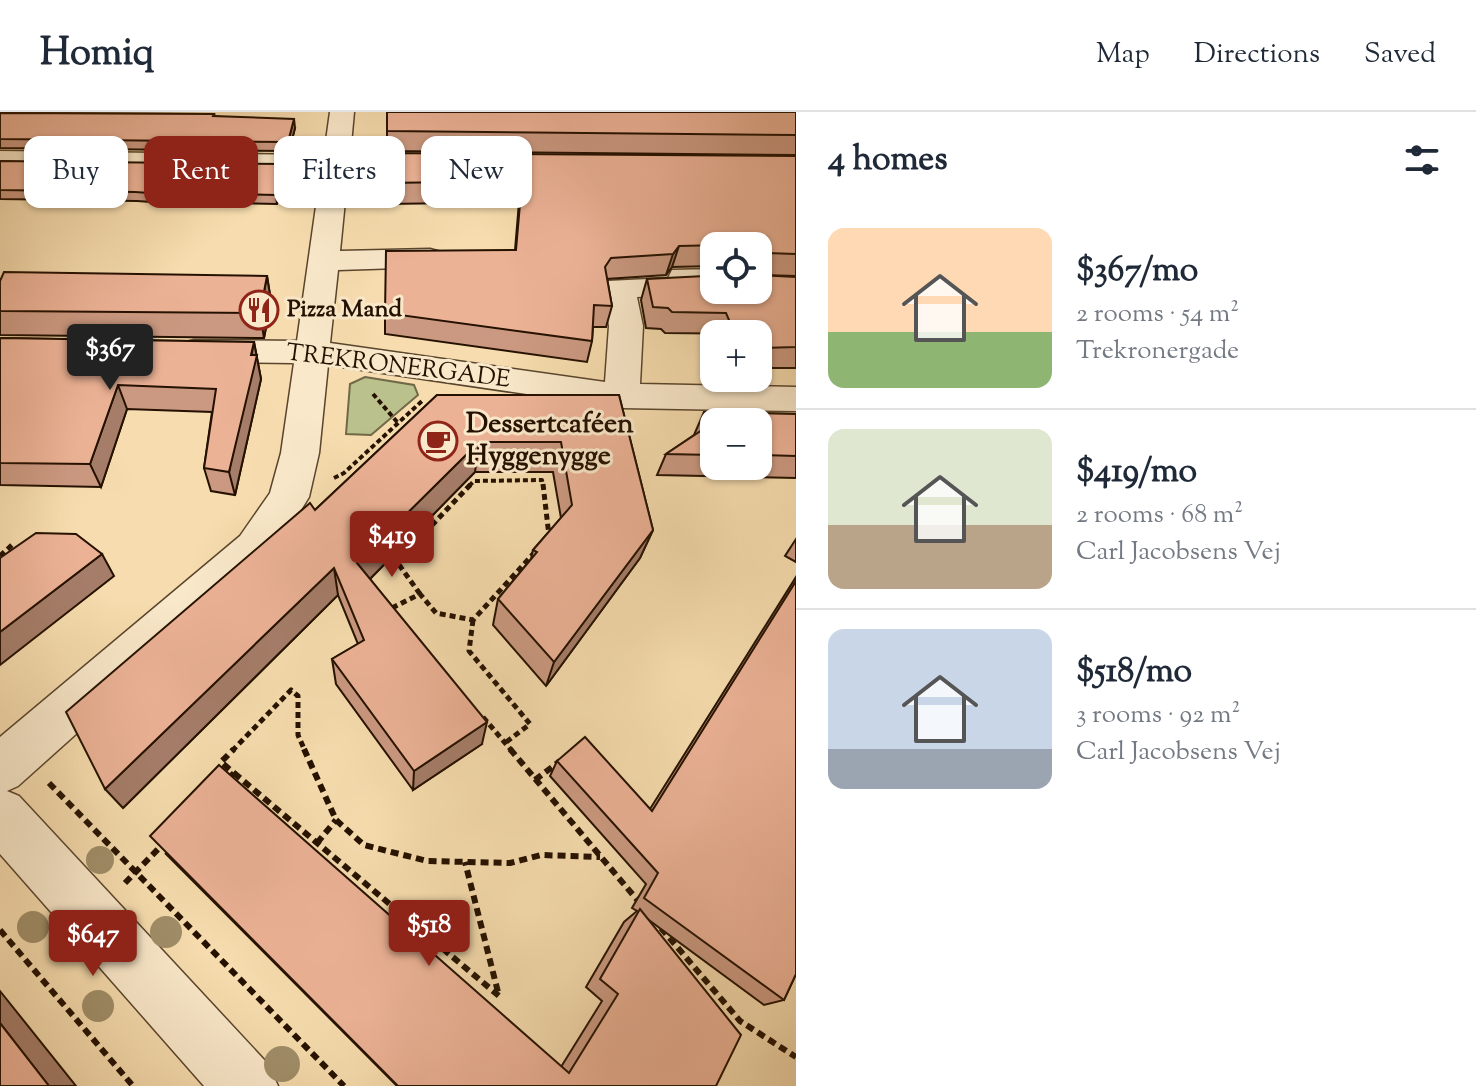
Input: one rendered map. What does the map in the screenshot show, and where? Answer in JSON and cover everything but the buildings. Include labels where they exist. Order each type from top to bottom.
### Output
[{"type":"street","points":[[338,136],[342,112]]},
{"type":"street","points":[[0,159],[274,162]]},
{"type":"street","points":[[9,760],[255,548],[289,497],[300,453],[329,208]]},
{"type":"street","points":[[324,261],[430,258]]},
{"type":"street","points":[[622,396],[626,326],[619,288],[686,287],[683,277],[700,278]]},
{"type":"street","name":"TREKRONERGADE","points":[[160,350],[313,352],[622,396],[796,399]]},
{"type":"street","points":[[0,814],[246,1086]]},
{"type":"path","points":[[289,497],[344,473],[452,372]]},
{"type":"path","points":[[473,620],[436,613],[397,562],[474,481],[542,480],[549,536],[473,620],[469,651],[530,724],[505,743]]},
{"type":"path","points":[[0,556],[12,545]]},
{"type":"path","points":[[392,608],[420,594]]},
{"type":"path","points":[[382,596],[401,619]]},
{"type":"path","points":[[465,862],[499,996],[221,762],[291,690],[298,696],[298,735],[336,820],[364,845],[427,861],[510,863],[541,855],[601,857]]},
{"type":"path","points":[[476,709],[641,904]]},
{"type":"path","points":[[535,780],[571,753]]},
{"type":"path","points":[[9,760],[135,872],[344,1086]]},
{"type":"path","points":[[223,784],[234,773]]},
{"type":"path","points":[[317,843],[336,820]]},
{"type":"path","points":[[92,916],[168,839]]},
{"type":"path","points":[[650,916],[740,1021],[796,1057]]},
{"type":"path","points":[[0,930],[133,1086]]},
{"type":"green space","points":[[365,377],[414,385],[418,395],[371,435],[346,434],[350,384]]},
{"type":"place","name":"Pizza Mand","points":[[259,310]]},
{"type":"place","name":"Dessertcaféen Hyggenygge","points":[[438,441]]}]
